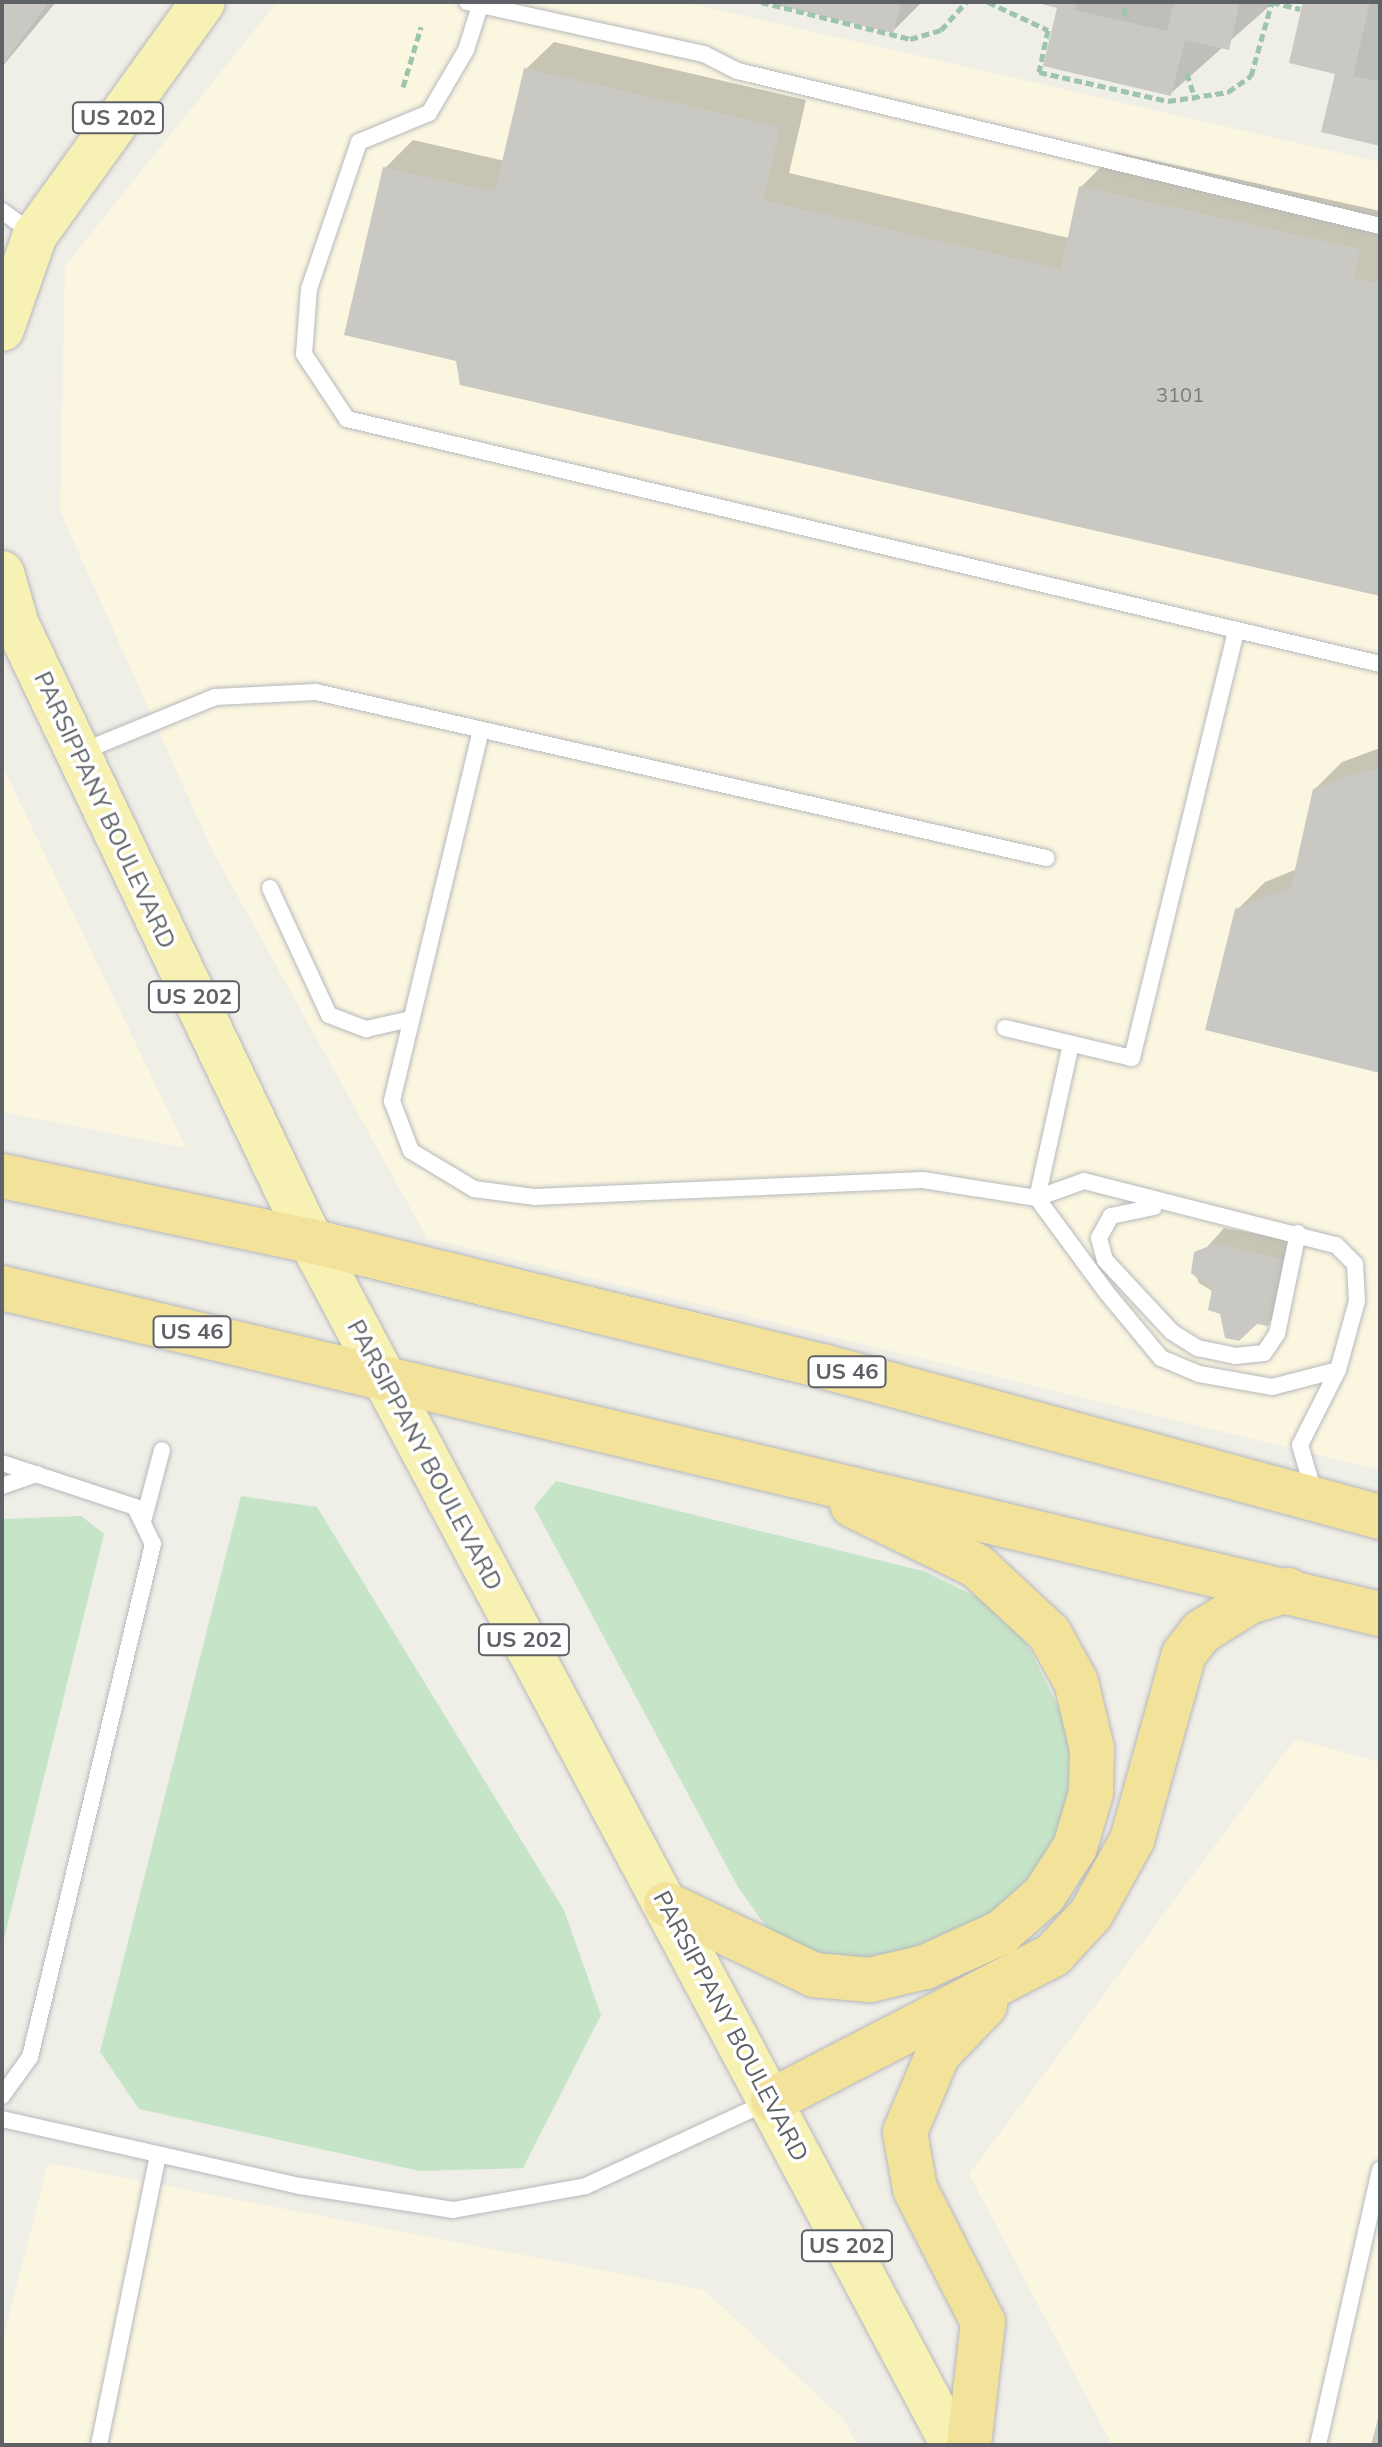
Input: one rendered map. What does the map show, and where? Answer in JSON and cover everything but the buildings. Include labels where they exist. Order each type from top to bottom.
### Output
[{"type":"highway","name":"US 46","points":[[2,1176],[311,1241],[826,1367],[1380,1517]]},
{"type":"highway","name":"US 46","points":[[2,1288],[1380,1614]]},
{"type":"highway","points":[[666,1904],[814,1975],[870,1980],[925,1967],[1002,1932],[1044,1895],[1075,1847],[1091,1793],[1092,1749],[1076,1682],[1049,1633],[1011,1591],[871,1514],[750,1463]]},
{"type":"highway","points":[[969,2445],[983,2322],[915,2189],[905,2132],[938,2054],[1091,1914],[1121,1866],[1184,1654],[1201,1632],[1249,1602],[1288,1590]]},
{"type":"highway","points":[[773,2100],[1037,1963]]},
{"type":"main road","name":"US 202","points":[[2,329],[18,223],[202,2]]},
{"type":"main road","points":[[2,273],[18,223]]},
{"type":"main road","name":"PARSIPPANY BOULEVARD","points":[[2,573],[10,620],[78,753],[311,1241],[773,2100],[953,2445]]},
{"type":"lane","points":[[1380,226],[738,71],[704,54],[474,4],[466,50],[429,113],[359,142],[309,289],[304,354],[347,419],[1380,664]]},
{"type":"lane","points":[[1005,1028],[1132,1058],[1236,630]]},
{"type":"lane","points":[[78,753],[215,697],[316,692],[1046,858]]},
{"type":"lane","points":[[481,730],[392,1101],[411,1151],[474,1189],[581,1195],[923,1180],[1037,1198],[1084,1181],[1176,1207],[1298,1233],[1336,1245],[1355,1264],[1357,1301],[1338,1370],[1300,1445],[1317,1500]]},
{"type":"lane","points":[[270,888],[329,1015],[366,1029],[411,1019]]},
{"type":"lane","points":[[1071,1044],[1037,1198],[1087,1267],[1161,1358],[1199,1374],[1272,1387],[1338,1370]]},
{"type":"lane","points":[[1176,1207],[1136,1207],[1111,1216],[1099,1238],[1105,1260],[1132,1290],[1198,1348],[1264,1353],[1277,1334],[1298,1233]]},
{"type":"lane","points":[[1087,1267],[1132,1290]]},
{"type":"lane","points":[[144,1518],[162,1450]]},
{"type":"lane","points":[[2,1463],[135,1507],[144,1518],[153,1544],[148,1576],[30,2057],[2,2096]]},
{"type":"lane","points":[[2,1486],[37,1474]]},
{"type":"lane","points":[[2,2119],[158,2156],[453,2210],[586,2186],[773,2100]]},
{"type":"lane","points":[[99,2445],[158,2156]]},
{"type":"lane","points":[[1318,2445],[1380,2170]]},
{"type":"path","points":[[761,2],[910,39],[941,30],[966,2]]},
{"type":"path","points":[[988,2],[1048,30],[1039,72],[1168,101],[1195,100],[1228,92],[1251,76],[1272,2],[1300,9]]},
{"type":"path","points":[[1124,16],[1127,2]]},
{"type":"path","points":[[403,87],[421,27]]},
{"type":"path","points":[[1187,73],[1195,100]]},
{"type":"shaded area","points":[[277,2],[684,2],[1380,162],[1380,1470],[427,1238],[212,850],[60,511],[65,266]]},
{"type":"shaded area","points":[[2,765],[186,1148],[2,1112]]},
{"type":"shaded area","points":[[1295,1739],[1380,1762],[1380,2445],[1112,2445],[969,2174]]},
{"type":"shaded area","points":[[48,2163],[704,2290],[843,2419],[858,2445],[2,2445],[2,2344]]},
{"type":"green space","points":[[556,1481],[923,1571],[979,1598],[1026,1642],[1066,1723],[1071,1767],[1063,1822],[1041,1868],[972,1929],[897,1962],[806,1955],[767,1928],[738,1887],[534,1507]]},
{"type":"green space","points":[[241,1496],[317,1507],[564,1910],[601,2015],[523,2168],[420,2171],[139,2109],[100,2052]]},
{"type":"green space","points":[[81,1516],[104,1534],[2,1947],[2,1519]]}]
